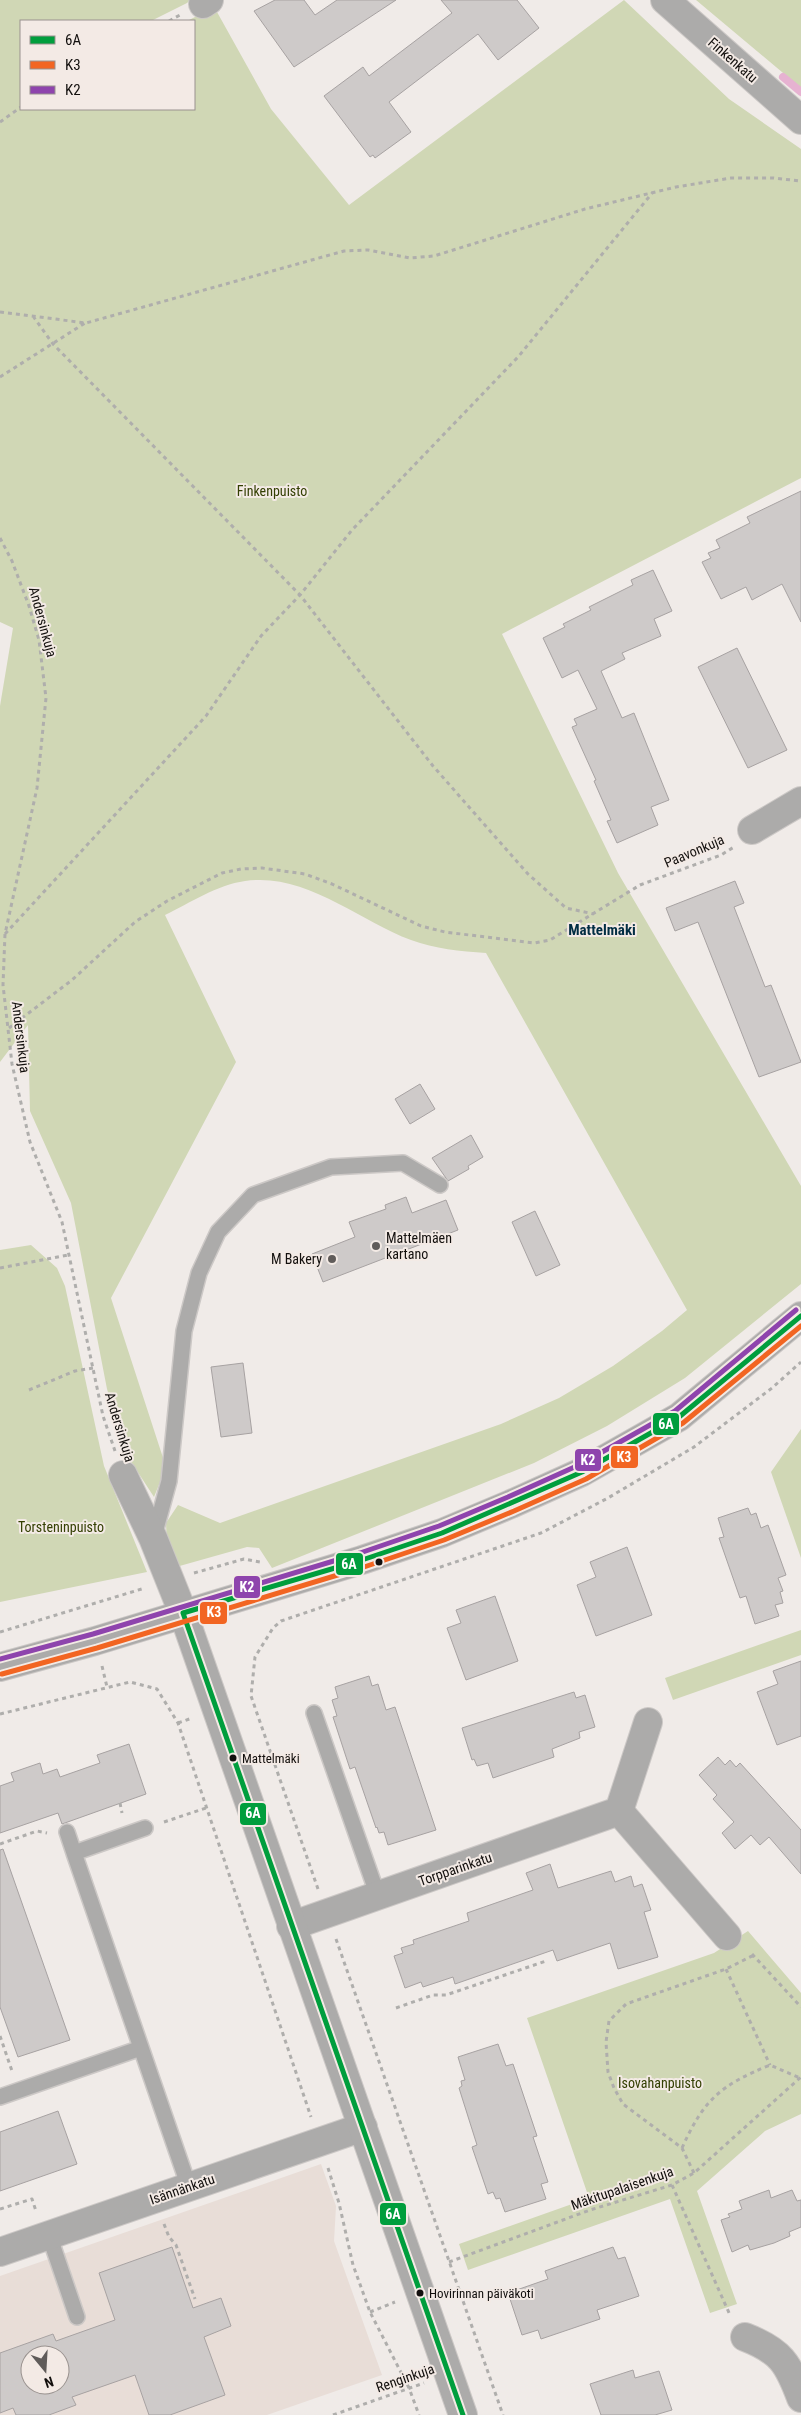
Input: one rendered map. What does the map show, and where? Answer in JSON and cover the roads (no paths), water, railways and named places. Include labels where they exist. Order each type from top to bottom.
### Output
[{"type":"street","name":"Finkenkatu","points":[[665,0],[801,120]]},
{"type":"street","points":[[752,830],[801,801]]},
{"type":"street","points":[[0,1667],[95,1641],[362,1560],[442,1533],[582,1472],[679,1417],[801,1316]]},
{"type":"street","points":[[123,1475],[153,1538],[183,1613],[463,2415]]},
{"type":"street","points":[[648,1722],[619,1811],[727,1936]]},
{"type":"street","name":"Torpparinkatu","points":[[291,1926],[619,1811]]},
{"type":"street","name":"Isännänkatu","points":[[0,2252],[44,2226],[156,2198],[363,2127]]},
{"type":"street","points":[[745,2337],[768,2346],[778,2354],[789,2369],[801,2398]]},
{"type":"lane","points":[[153,1538],[169,1481],[184,1331],[199,1273],[218,1232],[253,1195],[331,1167],[403,1163],[440,1185]]},
{"type":"lane","points":[[314,1713],[378,1896]]},
{"type":"lane","points":[[74,1853],[145,1828]]},
{"type":"lane","points":[[67,1832],[189,2187]]},
{"type":"lane","points":[[0,2097],[142,2048]]},
{"type":"lane","points":[[44,2226],[77,2317]]},
{"type":"waterway","points":[[783,77],[801,92]]},
{"type":"place","name":"Mattelmäen kartano","points":[[376,1246]]},
{"type":"place","name":"M Bakery","points":[[332,1259]]},
{"type":"place","name":"Mattelmäki","points":[[233,1758]]},
{"type":"place","name":"Hovirinnan päiväkoti","points":[[420,2293]]},
{"type":"district","name":"Mattelmäki","points":[[602,930]]},
{"type":"park label","name":"Finkenpuisto","points":[[272,491]]},
{"type":"park label","name":"Torsteninpuisto","points":[[61,1527]]},
{"type":"park label","name":"Isovahanpuisto","points":[[660,2083]]}]
